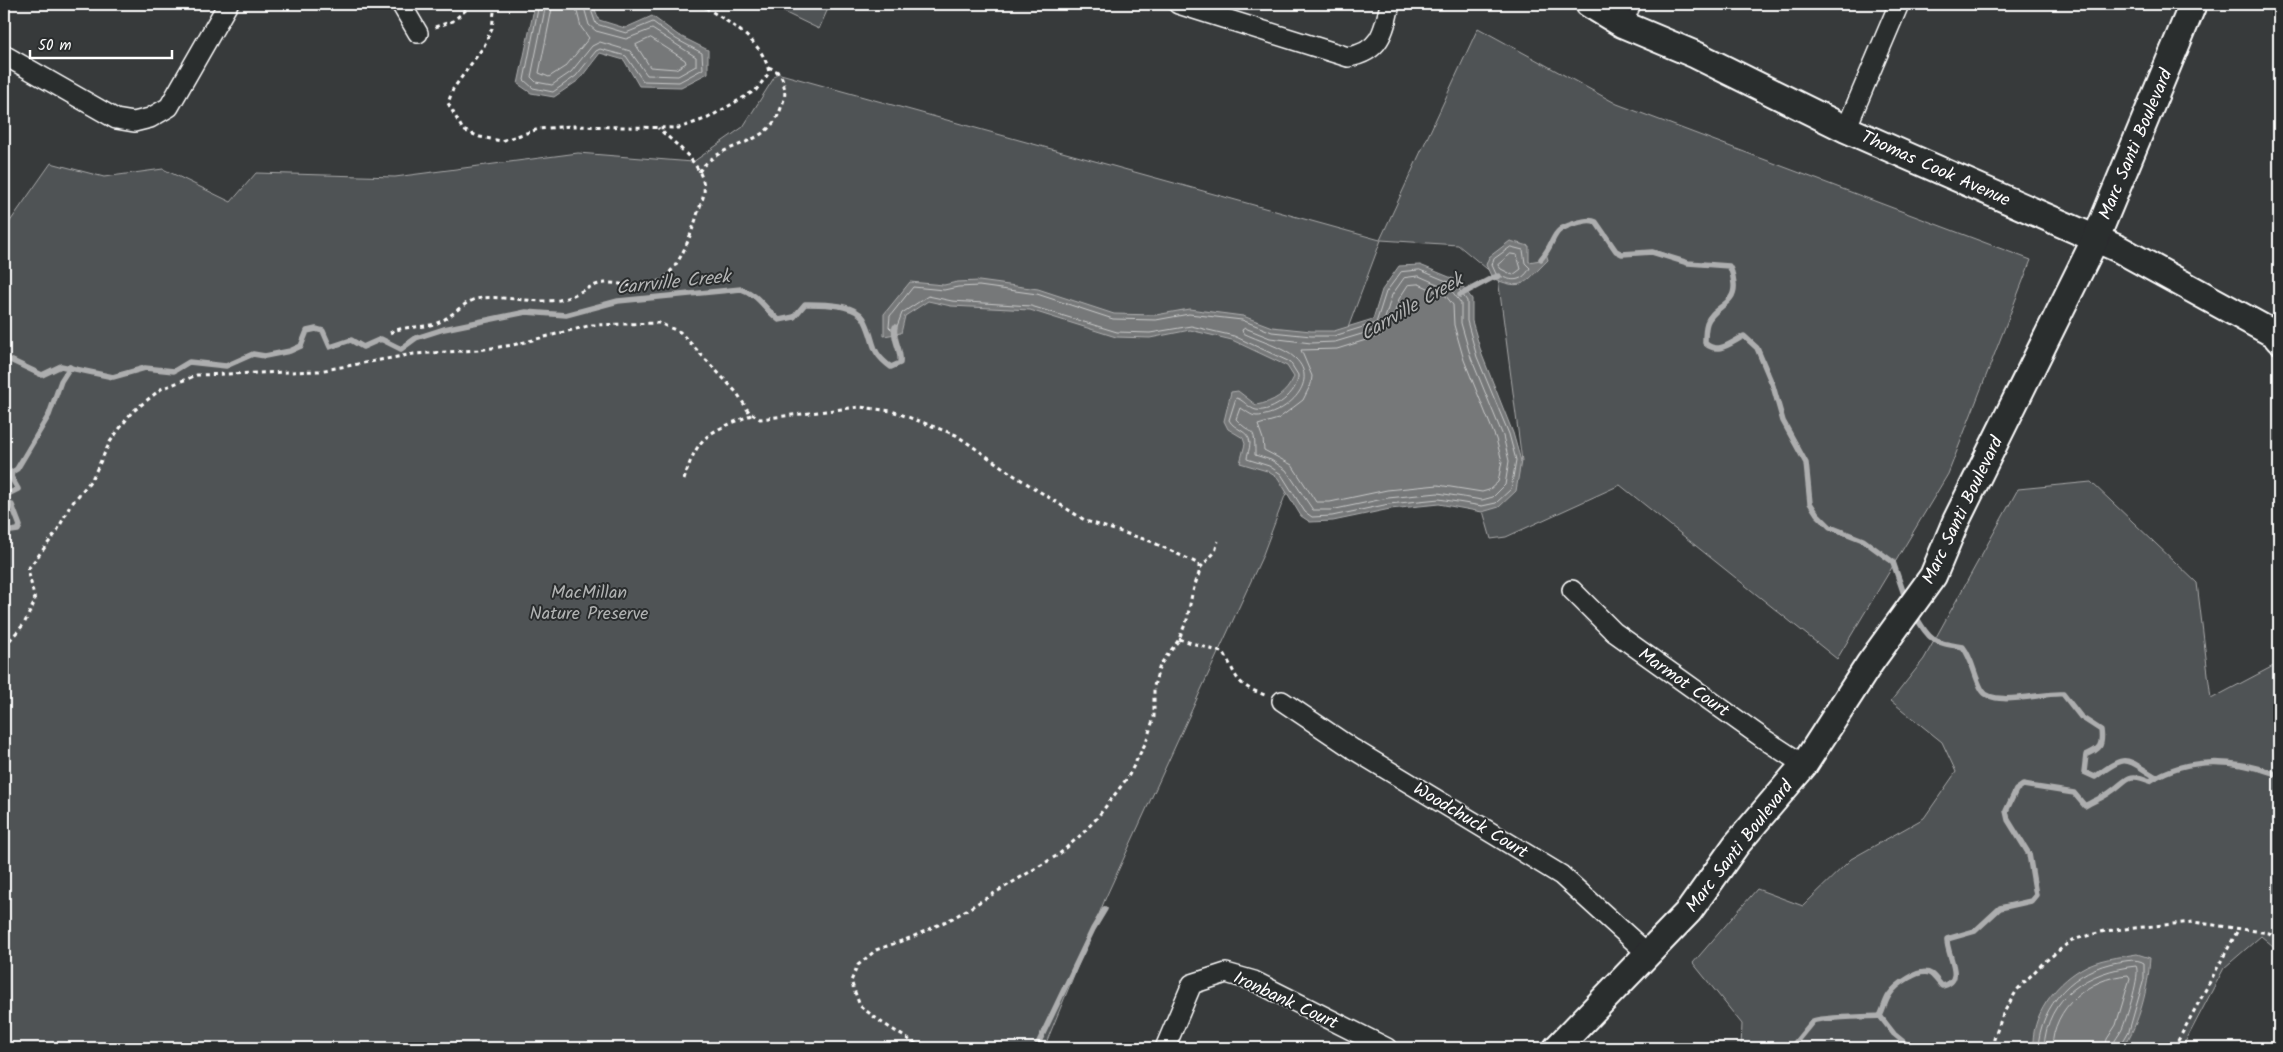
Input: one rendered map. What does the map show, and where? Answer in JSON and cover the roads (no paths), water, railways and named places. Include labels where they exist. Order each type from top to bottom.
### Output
[{"type":"street","points":[[4,55],[116,119],[134,122],[150,118],[169,107],[228,4]]},
{"type":"street","points":[[401,4],[418,33]]},
{"type":"street","points":[[1178,4],[1348,57],[1361,55],[1380,39],[1385,30],[1390,4]]},
{"type":"street","name":"Thomas Cook Avenue","points":[[1589,4],[1626,14],[1696,55],[1846,128],[2096,238],[2277,335]]},
{"type":"street","points":[[1846,128],[1899,4]]},
{"type":"street","name":"Marc Santi Boulevard","points":[[1557,1048],[1689,911],[1736,846],[1804,764],[1870,664],[1933,576],[1956,521],[2096,238],[2193,4]]},
{"type":"street","name":"Marmot Court","points":[[1572,590],[1614,632],[1764,739],[1804,764]]},
{"type":"street","name":"Woodchuck Court","points":[[1282,701],[1353,749],[1561,875],[1648,954]]},
{"type":"street","name":"Ironbank Court","points":[[1165,1048],[1192,984],[1226,973],[1254,981],[1387,1048]]},
{"type":"water","points":[[535,4],[593,4],[599,20],[625,28],[652,16],[678,35],[708,50],[708,73],[681,87],[639,86],[624,60],[600,53],[579,80],[554,97],[531,93],[518,84]]},
{"type":"water","points":[[1510,241],[1529,246],[1529,262],[1540,260],[1546,253],[1548,260],[1528,279],[1518,285],[1492,278],[1486,265],[1489,257]]},
{"type":"water","points":[[1420,265],[1459,281],[1472,299],[1472,321],[1482,355],[1513,433],[1521,461],[1516,491],[1499,507],[1482,512],[1439,504],[1390,509],[1333,521],[1310,522],[1301,516],[1278,478],[1267,471],[1240,463],[1245,444],[1243,438],[1228,429],[1224,421],[1231,392],[1238,391],[1256,405],[1262,404],[1283,393],[1294,377],[1287,366],[1232,340],[1190,330],[1150,338],[1116,337],[1030,310],[951,306],[928,301],[905,316],[901,333],[884,336],[884,314],[910,282],[944,285],[957,282],[979,281],[1038,289],[1114,314],[1156,315],[1189,309],[1243,316],[1272,327],[1334,331],[1373,319],[1382,290],[1399,266]]},
{"type":"water","points":[[2137,954],[2150,958],[2147,981],[2142,1005],[2134,1027],[2123,1048],[2033,1048],[2033,1036],[2040,1013],[2046,1002],[2062,984],[2081,969],[2094,963]]},
{"type":"waterway","name":"Carrville Creek","points":[[1541,259],[1555,236],[1563,228],[1590,220],[1596,222],[1616,251],[1622,254],[1652,252],[1688,263],[1729,266],[1733,277],[1734,291],[1728,301],[1710,317],[1706,328],[1705,343],[1719,348],[1744,336],[1757,348],[1773,386],[1783,421],[1806,463],[1810,503],[1817,514],[1830,527],[1863,540],[1893,562],[1906,600]]},
{"type":"waterway","name":"Carrville Creek","points":[[1460,295],[1499,276]]},
{"type":"waterway","name":"Carrville Creek","points":[[4,357],[42,375],[61,366],[113,377],[145,368],[174,371],[189,362],[226,366],[253,354],[265,356],[290,351],[301,346],[307,331],[316,329],[323,331],[330,347],[351,340],[363,347],[381,339],[401,349],[416,338],[444,329],[526,312],[566,315],[618,301],[741,289],[757,298],[779,320],[794,317],[805,304],[838,306],[854,311],[861,315],[865,321],[879,356],[891,367],[900,363],[900,353],[894,332],[895,327]]},
{"type":"waterway","points":[[4,496],[18,489],[11,477],[12,472],[17,469],[49,415],[61,381],[70,367]]},
{"type":"waterway","points":[[4,503],[12,505],[20,526],[18,530],[4,532]]},
{"type":"waterway","name":"Carrville Creek","points":[[1915,615],[1925,631],[1933,639],[1945,644],[1963,647],[1982,690],[1988,695],[2007,699],[2063,694],[2081,717],[2101,730],[2100,746],[2095,751],[2086,755],[2084,772],[2095,777],[2114,764],[2126,761],[2156,777]]},
{"type":"waterway","points":[[1880,1016],[1890,994],[1897,986],[1909,978],[1926,972],[1931,974],[1942,986],[1953,979],[1954,967],[1947,939],[1975,931],[2000,908],[2031,901],[2036,895],[2029,854],[2008,820],[2006,811],[2016,790],[2023,785],[2074,793],[2085,806],[2106,795],[2131,777],[2150,781],[2181,767],[2197,764],[2230,763],[2279,775]]},
{"type":"waterway","points":[[1036,1048],[1093,929],[1105,909]]},
{"type":"waterway","points":[[1880,1016],[1894,1034],[1911,1048]]},
{"type":"waterway","points":[[1791,1048],[1813,1021],[1880,1016]]},
{"type":"park label","name":"MacMillan Nature Preserve","points":[[589,602]]}]
